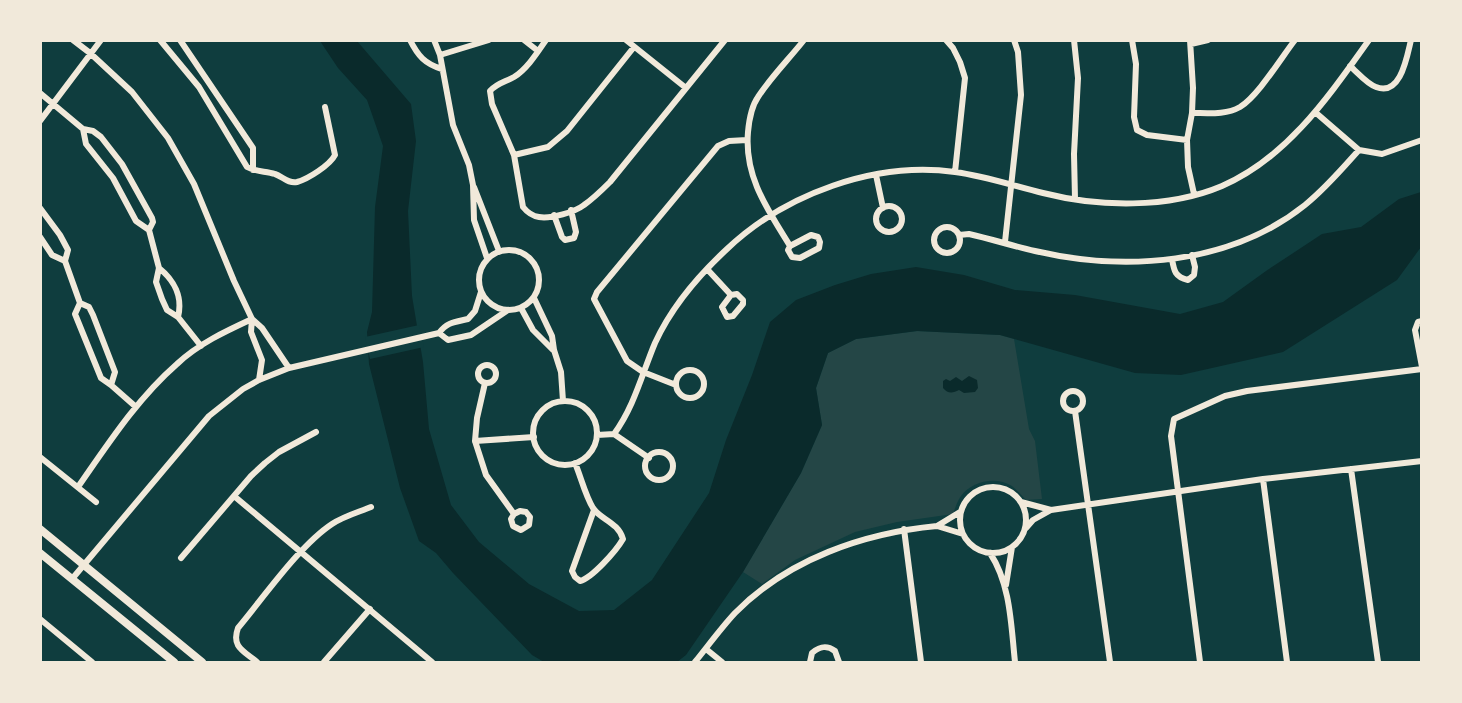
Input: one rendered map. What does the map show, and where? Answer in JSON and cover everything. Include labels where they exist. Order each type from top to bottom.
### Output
[{"type":"street","points":[[72,40],[90,53],[132,92],[168,138],[194,184],[252,319],[262,328],[289,368]]},
{"type":"street","points":[[40,121],[101,40]]},
{"type":"street","points":[[160,40],[199,87],[247,167],[253,170],[275,174],[297,182],[326,167],[335,155],[325,107]]},
{"type":"street","points":[[180,40],[253,148],[253,170]]},
{"type":"street","points":[[410,40],[418,56],[432,66],[442,69]]},
{"type":"street","points":[[434,40],[440,55],[453,124],[469,165],[473,185],[474,220],[487,258]]},
{"type":"street","points":[[440,55],[489,40]]},
{"type":"street","points":[[524,40],[538,51]]},
{"type":"street","points":[[546,40],[515,76],[495,85],[490,91],[492,104],[514,155],[523,207],[529,213],[539,217],[583,206],[610,182],[725,40]]},
{"type":"street","points":[[626,40],[686,88]]},
{"type":"street","points":[[790,246],[812,235],[818,237],[820,242],[819,248],[796,258],[789,254],[790,246],[759,195],[753,180],[747,140],[750,116],[756,99],[804,40]]},
{"type":"street","points":[[946,40],[960,62],[964,78],[955,172]]},
{"type":"street","points":[[1005,242],[1021,95],[1018,51],[1014,40]]},
{"type":"street","points":[[1074,40],[1078,78],[1074,154],[1075,199]]},
{"type":"street","points":[[1132,40],[1136,64],[1134,117],[1137,129],[1147,135],[1187,140]]},
{"type":"street","points":[[1194,194],[1188,167],[1187,140],[1192,113],[1191,42],[1208,40]]},
{"type":"street","points":[[1192,113],[1221,112],[1239,107],[1252,97],[1295,40]]},
{"type":"street","points":[[614,434],[629,413],[643,372],[668,319],[707,269],[728,248],[771,216],[819,191],[876,175],[922,170],[955,172],[1099,203],[1129,204],[1194,194],[1221,186],[1249,171],[1279,150],[1315,112],[1369,40]]},
{"type":"street","points":[[1350,66],[1374,87],[1380,89],[1395,84],[1401,77],[1412,40]]},
{"type":"street","points":[[514,155],[548,147],[567,131],[634,47]]},
{"type":"street","points":[[40,93],[83,129],[97,133],[122,164],[152,218],[150,230],[159,268],[156,282],[162,299],[167,310],[178,317],[201,346]]},
{"type":"street","points":[[1315,112],[1359,150],[1382,154],[1422,140]]},
{"type":"street","points":[[83,129],[86,144],[113,178],[136,221],[150,230]]},
{"type":"street","points":[[676,385],[680,375],[690,370],[701,375],[705,385],[700,395],[689,399],[679,393],[676,385],[634,367],[621,353],[594,299],[718,146],[729,141],[747,140]]},
{"type":"street","points":[[959,235],[960,244],[950,252],[941,251],[935,244],[935,236],[941,229],[950,227],[959,235],[969,234],[1036,251],[1098,260],[1136,262],[1192,255],[1231,245],[1266,230],[1294,212],[1328,184],[1359,150]]},
{"type":"street","points":[[876,175],[883,208]]},
{"type":"street","points":[[473,185],[499,251]]},
{"type":"street","points":[[892,207],[901,215],[901,223],[896,230],[887,232],[877,224],[877,215],[883,208],[892,207]]},
{"type":"street","points":[[40,208],[68,250],[65,261],[80,303],[75,314],[100,378],[136,407]]},
{"type":"street","points":[[554,215],[562,237],[566,240],[574,238],[576,232],[571,210]]},
{"type":"street","points":[[40,237],[52,255],[65,261]]},
{"type":"street","points":[[72,579],[209,416],[230,398],[259,380],[289,368],[421,336],[439,333],[448,339],[471,335],[508,310],[521,308],[534,298],[538,290],[539,270],[534,261],[518,250],[508,249],[487,258],[478,280],[481,292],[492,305],[508,310]]},
{"type":"street","points":[[1172,259],[1174,272],[1179,278],[1188,280],[1194,275],[1192,255]]},
{"type":"street","points":[[159,268],[171,280],[180,301],[178,317]]},
{"type":"street","points":[[707,269],[731,295]]},
{"type":"street","points":[[439,333],[450,322],[468,320],[475,310],[481,292]]},
{"type":"street","points":[[534,298],[552,336],[561,372],[563,401]]},
{"type":"street","points":[[80,303],[89,307],[115,372],[111,385]]},
{"type":"street","points":[[521,308],[534,330],[554,350]]},
{"type":"street","points":[[78,487],[136,407],[178,363],[201,346],[252,319]]},
{"type":"street","points":[[252,319],[251,332],[262,360],[259,380]]},
{"type":"street","points":[[1200,663],[1177,492],[1171,427],[1174,419],[1225,396],[1247,391],[1422,368],[1415,330],[1418,322],[1422,321]]},
{"type":"street","points":[[485,383],[477,418],[475,441],[486,475],[514,514]]},
{"type":"street","points":[[574,402],[591,414],[596,424],[597,435],[590,452],[575,463],[564,464],[553,462],[544,456],[537,447],[534,426],[544,409],[553,403],[574,402]]},
{"type":"street","points":[[1075,411],[1110,663]]},
{"type":"street","points":[[181,558],[251,476],[279,452],[316,432]]},
{"type":"street","points":[[597,435],[614,434],[649,458]]},
{"type":"street","points":[[475,441],[534,437]]},
{"type":"street","points":[[656,452],[667,454],[673,462],[671,473],[661,479],[651,477],[645,467],[649,458],[656,452]]},
{"type":"street","points":[[40,457],[96,502]]},
{"type":"street","points":[[960,512],[963,534],[969,544],[979,550],[999,553],[1012,547],[1033,520],[1051,510],[1263,479],[1422,461]]},
{"type":"street","points":[[575,463],[594,510],[609,520],[623,539],[599,567],[580,581],[575,578],[572,571],[594,510]]},
{"type":"street","points":[[1352,469],[1378,663]]},
{"type":"street","points":[[1263,479],[1287,663]]},
{"type":"street","points":[[937,526],[960,512],[970,496],[987,487],[1006,489],[1021,502],[1026,513],[1026,528]]},
{"type":"street","points":[[234,496],[432,663]]},
{"type":"street","points":[[1021,502],[1051,510]]},
{"type":"street","points":[[257,663],[237,645],[235,636],[238,628],[301,552],[321,532],[335,522],[371,507]]},
{"type":"street","points":[[695,663],[735,613],[798,566],[871,536],[904,529],[937,526],[963,534]]},
{"type":"street","points":[[40,529],[202,663]]},
{"type":"street","points":[[904,529],[921,663]]},
{"type":"street","points":[[1006,588],[1012,547]]},
{"type":"street","points":[[40,553],[174,663]]},
{"type":"street","points":[[990,553],[998,565],[1006,588],[1016,663]]},
{"type":"street","points":[[324,663],[370,609]]},
{"type":"street","points":[[40,619],[92,663]]},
{"type":"street","points":[[810,663],[813,653],[821,647],[826,647],[835,651],[838,663]]},
{"type":"street","points":[[706,649],[722,663]]},
{"type":"shaded area","points":[[320,41],[357,41],[411,104],[416,141],[408,211],[412,296],[423,362],[429,429],[451,505],[479,542],[529,584],[579,611],[614,610],[652,580],[709,493],[770,322],[796,300],[871,274],[916,267],[964,275],[1015,290],[1075,295],[1180,314],[1223,302],[1322,234],[1361,227],[1399,199],[1421,192],[1421,247],[1397,280],[1283,352],[1181,375],[1135,373],[1000,335],[917,331],[856,339],[828,353],[816,388],[822,425],[801,473],[743,572],[686,655],[677,662],[544,662],[532,655],[436,553],[419,541],[400,488],[369,364],[367,332],[372,312],[375,207],[383,146],[367,100],[338,68]]},
{"type":"shaded area","points":[[917,331],[1000,335],[1014,339],[1029,429],[1035,441],[1042,499],[1026,500],[1006,483],[985,482],[971,487],[961,496],[953,514],[897,522],[855,532],[795,560],[762,584],[743,572],[801,473],[822,425],[816,388],[828,353],[856,339]]},
{"type":"shaded area","points":[[969,376],[977,380],[978,388],[975,392],[964,393],[959,390],[951,392],[943,388],[943,381],[946,379],[950,381],[956,377],[962,381]]},
{"type":"pier","points":[[419,325],[424,347],[370,359],[365,337]]}]
